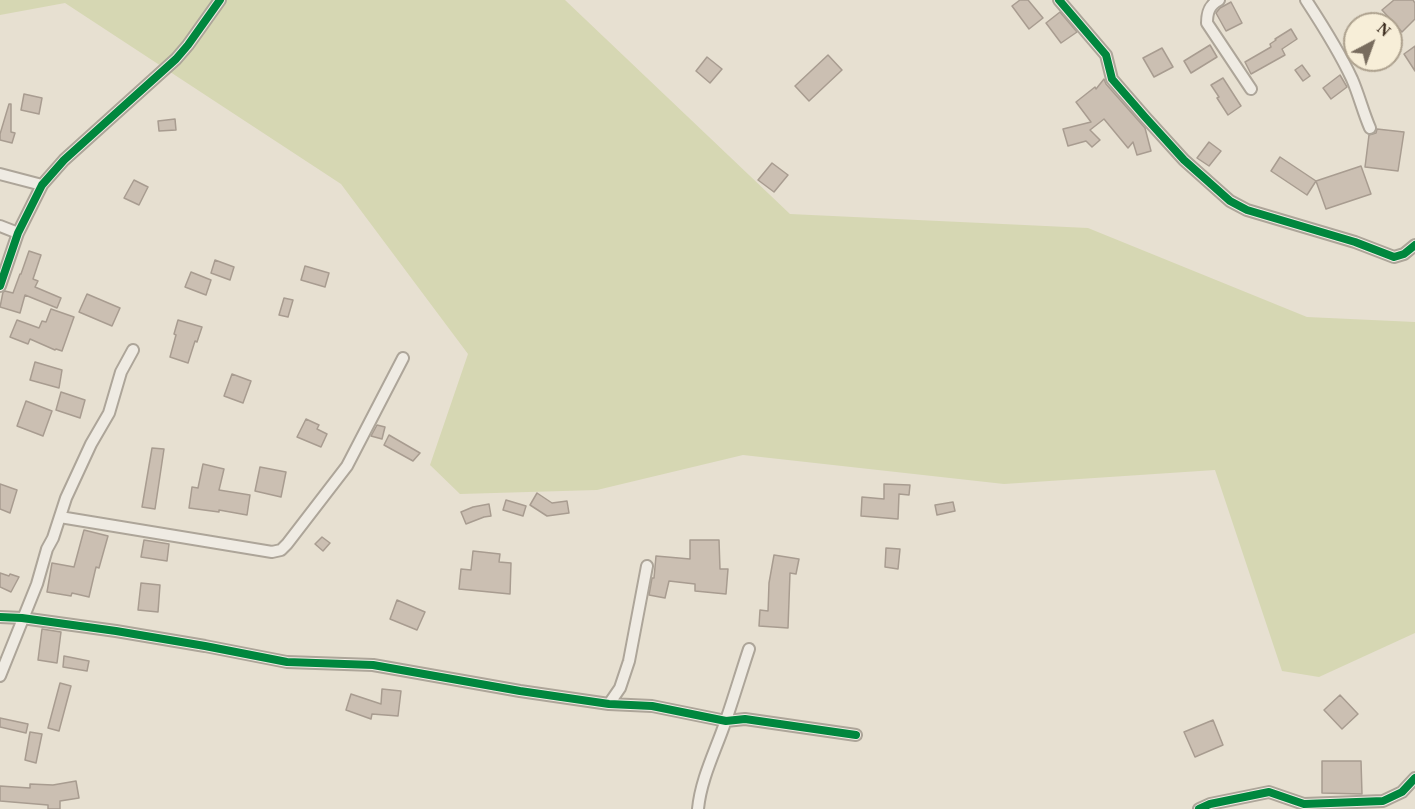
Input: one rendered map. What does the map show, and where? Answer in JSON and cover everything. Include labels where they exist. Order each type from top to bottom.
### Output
[{"type":"street","points":[[0,286],[18,233],[42,185],[64,160],[176,59],[220,0]]},
{"type":"street","points":[[1059,0],[1106,55],[1112,79],[1144,117],[1185,160],[1230,201],[1247,210],[1355,242],[1394,257],[1404,254],[1415,245]]},
{"type":"street","points":[[1219,0],[1208,12],[1207,23],[1251,89]]},
{"type":"street","points":[[1306,0],[1336,45],[1370,128]]},
{"type":"street","points":[[0,174],[42,185]]},
{"type":"street","points":[[0,226],[18,233]]},
{"type":"street","points":[[0,676],[37,584],[66,498],[91,444],[109,413],[121,372],[133,350]]},
{"type":"street","points":[[60,517],[272,552],[281,550],[308,519],[347,466],[403,358]]},
{"type":"street","points":[[609,704],[620,688],[630,662],[647,566]]},
{"type":"street","points":[[0,617],[127,633],[287,662],[373,665],[520,691],[609,704],[652,706],[726,721],[745,719],[856,735]]},
{"type":"street","points":[[698,809],[705,776],[726,721],[749,649]]},
{"type":"street","points":[[1199,809],[1210,804],[1269,792],[1304,804],[1383,801],[1401,792],[1415,778]]},
{"type":"green space","points":[[0,0],[565,0],[790,214],[1088,228],[1307,317],[1415,322],[1415,633],[1319,677],[1282,671],[1215,470],[1004,484],[743,455],[597,490],[460,494],[430,465],[468,354],[341,184],[65,3],[0,15]]},
{"type":"building","points":[[1020,0],[1028,0],[1043,18],[1029,29],[1012,6]]},
{"type":"building","points":[[1394,0],[1413,0],[1415,19],[1403,31],[1403,12],[1384,12],[1382,10]]},
{"type":"building","points":[[1231,2],[1242,23],[1226,31],[1216,13]]},
{"type":"building","points":[[1060,12],[1077,32],[1061,43],[1046,23]]},
{"type":"building","points":[[1291,29],[1297,39],[1282,49],[1285,55],[1251,74],[1245,62],[1271,47],[1270,44],[1275,39]]},
{"type":"building","points":[[1210,45],[1217,57],[1191,73],[1184,61]]},
{"type":"building","points":[[1415,46],[1415,71],[1404,54]]},
{"type":"building","points":[[1162,48],[1173,67],[1154,77],[1143,58]]},
{"type":"building","points":[[828,55],[842,70],[809,101],[795,86]]},
{"type":"building","points":[[707,57],[722,69],[710,83],[696,71]]},
{"type":"building","points":[[1302,65],[1310,76],[1303,81],[1295,70]]},
{"type":"building","points":[[1340,75],[1347,87],[1331,99],[1323,88]]},
{"type":"building","points":[[1223,78],[1241,106],[1228,115],[1211,85]]},
{"type":"building","points":[[1104,79],[1145,128],[1151,151],[1137,155],[1133,142],[1128,148],[1104,119],[1090,130],[1100,140],[1092,147],[1086,141],[1068,146],[1063,129],[1091,122],[1076,102],[1095,87],[1096,89]]},
{"type":"building","points":[[24,94],[42,98],[39,114],[21,110]]},
{"type":"building","points":[[9,104],[11,104],[11,132],[15,133],[12,143],[0,140]]},
{"type":"building","points":[[175,119],[176,130],[159,131],[158,121]]},
{"type":"building","points":[[1377,129],[1404,132],[1398,171],[1365,167],[1369,135],[1376,133]]},
{"type":"building","points":[[1209,142],[1221,151],[1209,166],[1197,158]]},
{"type":"building","points":[[1280,157],[1316,181],[1307,195],[1271,171]]},
{"type":"building","points":[[772,163],[788,175],[774,192],[758,180]]},
{"type":"building","points":[[1361,166],[1371,194],[1326,209],[1316,181]]},
{"type":"building","points":[[134,180],[148,187],[139,205],[124,198]]},
{"type":"building","points":[[29,251],[41,255],[33,279],[38,281],[35,287],[61,298],[57,308],[25,295],[20,313],[0,307],[3,292],[13,293]]},
{"type":"building","points":[[215,260],[234,267],[230,280],[211,273]]},
{"type":"building","points":[[305,266],[329,273],[325,287],[301,280]]},
{"type":"building","points":[[191,272],[211,280],[206,295],[185,287]]},
{"type":"building","points":[[87,294],[120,308],[112,326],[79,312]]},
{"type":"building","points":[[284,298],[293,300],[288,317],[279,315]]},
{"type":"building","points":[[51,309],[74,317],[62,351],[30,339],[28,344],[10,337],[17,320],[39,328],[42,321],[46,322]]},
{"type":"building","points":[[178,320],[202,327],[188,363],[170,357]]},
{"type":"building","points":[[35,362],[62,370],[59,388],[30,380]]},
{"type":"building","points":[[232,374],[251,381],[243,403],[224,396]]},
{"type":"building","points":[[61,392],[85,400],[80,418],[56,410]]},
{"type":"building","points":[[26,401],[52,411],[43,436],[17,426]]},
{"type":"building","points":[[306,419],[319,425],[317,429],[327,434],[321,447],[297,437]]},
{"type":"building","points":[[377,425],[385,427],[382,439],[371,436]]},
{"type":"building","points":[[389,435],[420,453],[413,461],[384,445]]},
{"type":"building","points":[[152,448],[164,449],[155,509],[142,507]]},
{"type":"building","points":[[203,464],[224,469],[219,490],[250,495],[247,515],[189,508],[192,487],[198,488]]},
{"type":"building","points":[[260,467],[286,472],[281,497],[255,491]]},
{"type":"building","points":[[0,484],[17,490],[10,513],[0,509]]},
{"type":"building","points":[[884,484],[910,485],[909,495],[899,494],[898,519],[861,516],[862,497],[884,499]]},
{"type":"building","points":[[537,493],[552,503],[567,501],[569,513],[547,516],[530,505]]},
{"type":"building","points":[[506,500],[526,506],[523,516],[503,510]]},
{"type":"building","points":[[953,502],[955,511],[937,515],[935,505]]},
{"type":"building","points":[[489,504],[491,516],[466,524],[461,512]]},
{"type":"building","points":[[84,530],[108,536],[99,568],[96,567],[89,597],[72,593],[71,596],[47,592],[52,563],[74,567]]},
{"type":"building","points":[[322,537],[330,543],[323,551],[315,544]]},
{"type":"building","points":[[144,540],[169,544],[167,561],[141,557]]},
{"type":"building","points":[[690,540],[719,540],[720,569],[728,569],[726,594],[695,591],[695,584],[669,581],[665,598],[649,595],[652,578],[654,578],[656,556],[690,559]]},
{"type":"building","points":[[886,548],[900,549],[898,569],[885,567]]},
{"type":"building","points":[[473,551],[500,554],[499,562],[511,563],[510,594],[459,589],[461,569],[471,570]]},
{"type":"building","points":[[774,555],[799,559],[796,574],[790,573],[788,628],[759,626],[760,610],[768,611],[769,583]]},
{"type":"building","points":[[0,573],[19,577],[11,592],[0,587]]},
{"type":"building","points":[[141,583],[160,585],[158,612],[138,610]]},
{"type":"building","points":[[397,600],[425,612],[417,630],[390,619]]},
{"type":"building","points":[[42,629],[61,632],[57,663],[38,660]]},
{"type":"building","points":[[64,656],[89,661],[87,671],[63,667]]},
{"type":"building","points":[[60,683],[71,686],[59,731],[48,728]]},
{"type":"building","points":[[382,689],[401,691],[398,716],[372,714],[371,719],[346,710],[351,694],[381,704]]},
{"type":"building","points":[[1340,695],[1358,714],[1342,729],[1324,710]]},
{"type":"building","points":[[0,718],[28,724],[26,733],[0,727]]},
{"type":"building","points":[[1213,720],[1223,745],[1195,757],[1184,732]]},
{"type":"building","points":[[30,732],[42,734],[36,763],[25,760]]},
{"type":"building","points":[[1322,761],[1361,761],[1362,794],[1322,793]]},
{"type":"building","points":[[76,781],[79,798],[60,801],[60,809],[48,809],[48,805],[0,801],[0,786],[30,788],[30,784],[53,785]]},
{"type":"cycle path","points":[[0,286],[18,233],[42,185],[64,160],[176,59],[220,0]]},
{"type":"cycle path","points":[[1059,0],[1106,55],[1112,79],[1184,160],[1230,201],[1247,210],[1355,242],[1394,257],[1404,254],[1415,245]]},
{"type":"cycle path","points":[[0,617],[116,631],[287,662],[373,665],[520,691],[609,704],[652,706],[726,721],[745,719],[856,735]]},
{"type":"cycle path","points":[[1199,809],[1210,804],[1269,792],[1304,804],[1383,801],[1402,792],[1415,778]]}]
